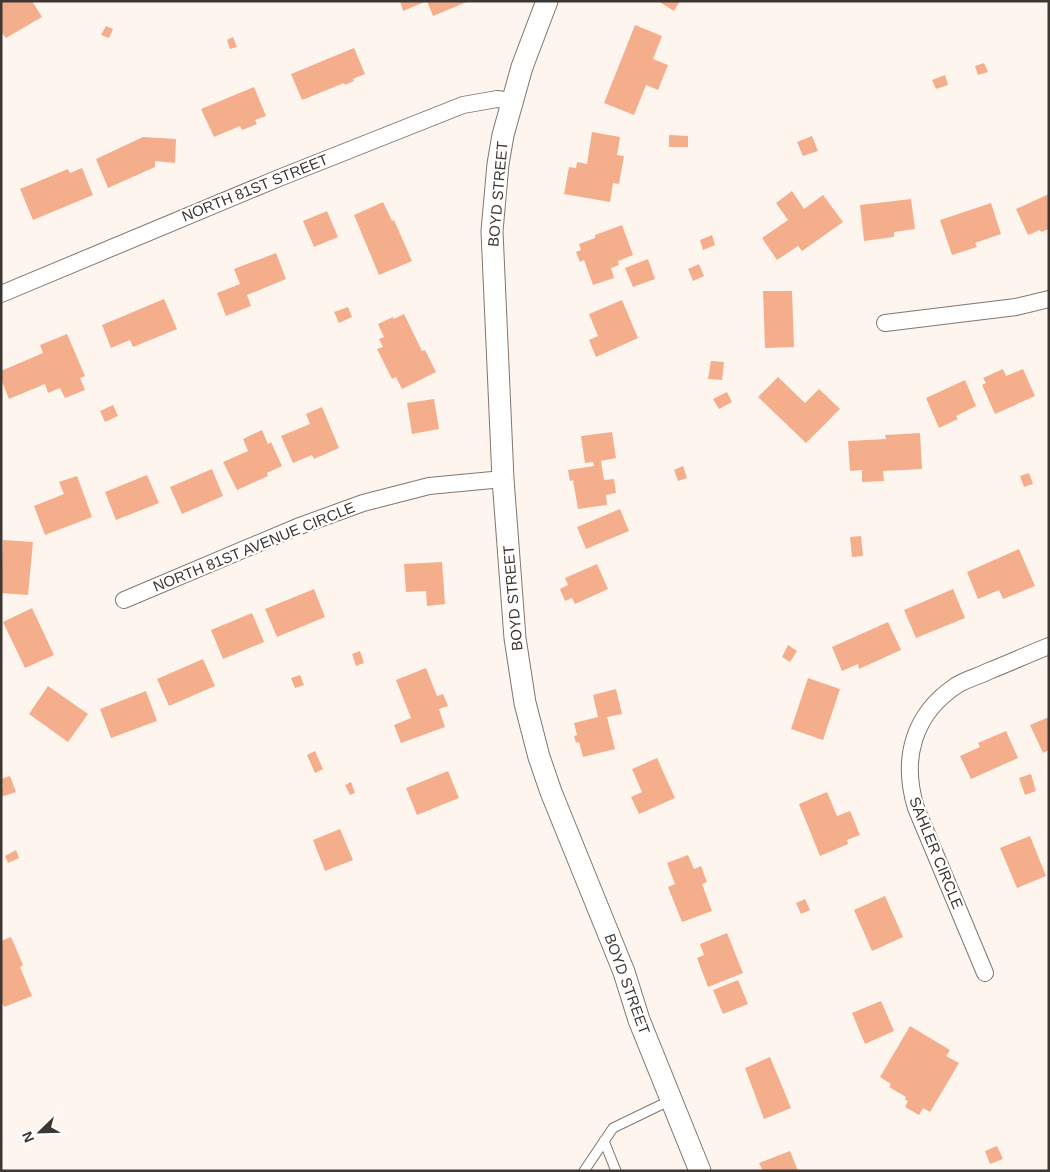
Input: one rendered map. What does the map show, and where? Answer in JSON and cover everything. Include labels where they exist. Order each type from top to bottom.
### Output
[{"type":"street","name":"BOYD STREET","points":[[547,1],[522,67],[503,136],[498,164],[492,232],[504,479],[515,638],[525,704],[539,757],[551,792],[624,972],[639,1020],[700,1171]]},
{"type":"street","name":"NORTH 81ST STREET","points":[[1,294],[279,178],[463,105],[497,100],[512,101]]},
{"type":"street","points":[[885,322],[1016,307],[1049,299]]},
{"type":"street","name":"NORTH 81ST AVENUE CIRCLE","points":[[124,600],[297,527],[363,503],[429,486],[504,479]]},
{"type":"street","name":"SAHLER CIRCLE","points":[[985,972],[916,808],[910,782],[909,762],[918,728],[937,701],[956,686],[1049,646]]},
{"type":"lane","points":[[584,1171],[613,1128],[672,1100]]},
{"type":"lane","points":[[604,1141],[616,1171]]},
{"type":"building","points":[[1,1],[32,1],[42,17],[6,38],[1,32]]},
{"type":"building","points":[[400,1],[427,1],[403,11]]},
{"type":"building","points":[[427,1],[469,1],[433,16]]},
{"type":"building","points":[[658,1],[680,1],[674,11]]},
{"type":"building","points":[[635,25],[662,36],[653,59],[668,65],[658,90],[646,85],[634,115],[604,103]]},
{"type":"building","points":[[106,26],[113,29],[109,38],[101,35]]},
{"type":"building","points":[[233,37],[237,47],[230,49],[227,40]]},
{"type":"building","points":[[354,48],[365,74],[345,85],[344,83],[302,100],[291,74]]},
{"type":"building","points":[[984,63],[988,72],[978,75],[975,66]]},
{"type":"building","points":[[945,75],[948,85],[936,89],[932,80]]},
{"type":"building","points":[[254,87],[266,116],[255,120],[257,124],[242,130],[240,126],[214,137],[201,109]]},
{"type":"building","points":[[592,132],[620,137],[617,155],[624,156],[619,184],[613,183],[610,202],[564,194],[569,167],[576,168],[577,162],[587,164]]},
{"type":"building","points":[[669,135],[688,136],[688,147],[669,147]]},
{"type":"building","points":[[812,136],[818,151],[803,156],[797,142]]},
{"type":"building","points":[[143,137],[176,139],[175,163],[155,161],[155,167],[108,188],[96,159]]},
{"type":"building","points":[[82,168],[93,195],[33,220],[20,189],[68,169],[70,173]]},
{"type":"building","points":[[792,191],[804,209],[823,195],[843,222],[802,251],[798,246],[777,260],[762,238],[788,220],[776,203]]},
{"type":"building","points":[[1049,194],[1049,229],[1041,232],[1040,230],[1028,235],[1016,209]]},
{"type":"building","points":[[911,199],[915,229],[894,232],[894,237],[864,241],[860,205]]},
{"type":"building","points":[[383,202],[392,221],[394,220],[412,261],[379,275],[354,215]]},
{"type":"building","points":[[991,203],[1001,234],[975,243],[977,247],[952,255],[940,220]]},
{"type":"building","points":[[327,211],[338,237],[314,247],[303,221]]},
{"type":"building","points":[[622,225],[633,255],[618,261],[619,265],[611,268],[614,278],[593,285],[584,260],[580,262],[576,252],[581,250],[579,244],[595,238],[595,235]]},
{"type":"building","points":[[712,235],[715,245],[703,250],[700,240]]},
{"type":"building","points":[[276,253],[286,279],[247,295],[251,306],[226,316],[217,293],[240,284],[234,269]]},
{"type":"building","points":[[648,259],[655,279],[633,287],[625,268]]},
{"type":"building","points":[[699,264],[704,276],[693,281],[688,269]]},
{"type":"building","points":[[763,291],[792,291],[794,347],[765,348]]},
{"type":"building","points":[[164,299],[177,329],[133,347],[130,340],[111,348],[102,325]]},
{"type":"building","points":[[622,300],[638,338],[596,357],[589,340],[598,336],[589,314]]},
{"type":"building","points":[[348,307],[352,317],[339,323],[334,312]]},
{"type":"building","points":[[404,314],[422,351],[425,350],[436,372],[402,389],[396,377],[392,379],[377,349],[383,347],[379,339],[384,337],[378,324]]},
{"type":"building","points":[[67,334],[85,376],[80,378],[85,390],[65,398],[60,388],[48,393],[45,384],[9,399],[1,379],[1,371],[43,353],[40,345]]},
{"type":"building","points":[[711,361],[724,362],[722,380],[708,379]]},
{"type":"building","points":[[1003,369],[1006,376],[1023,369],[1035,396],[995,414],[982,385],[986,383],[983,378]]},
{"type":"building","points":[[778,377],[805,403],[819,389],[840,409],[806,443],[758,397]]},
{"type":"building","points":[[965,380],[976,406],[956,416],[958,419],[939,428],[926,398]]},
{"type":"building","points":[[727,392],[732,402],[719,409],[713,399]]},
{"type":"building","points":[[434,399],[439,429],[412,434],[407,403]]},
{"type":"building","points":[[113,405],[118,416],[105,422],[100,411]]},
{"type":"building","points":[[322,407],[339,448],[314,459],[312,455],[293,463],[281,436],[310,424],[306,414]]},
{"type":"building","points":[[262,430],[268,444],[271,442],[282,466],[267,473],[268,476],[237,490],[223,462],[248,451],[243,439]]},
{"type":"building","points":[[612,432],[616,458],[601,461],[604,480],[614,479],[616,493],[606,495],[607,505],[578,509],[573,480],[570,481],[568,470],[594,466],[593,462],[585,463],[581,436]]},
{"type":"building","points":[[920,433],[922,469],[883,471],[884,481],[862,482],[862,470],[850,471],[848,441],[886,439],[885,435]]},
{"type":"building","points":[[683,466],[687,478],[678,481],[674,470]]},
{"type":"building","points":[[212,469],[223,496],[182,514],[170,487]]},
{"type":"building","points":[[1029,473],[1033,484],[1024,487],[1020,476]]},
{"type":"building","points":[[147,475],[159,503],[116,520],[105,492]]},
{"type":"building","points":[[77,476],[92,517],[45,535],[34,506],[64,494],[59,482]]},
{"type":"building","points":[[620,509],[629,531],[586,549],[577,527]]},
{"type":"building","points":[[861,536],[863,556],[852,557],[850,537]]},
{"type":"building","points":[[3,540],[33,542],[28,595],[1,593]]},
{"type":"building","points":[[1019,549],[1035,586],[1003,599],[999,590],[978,599],[967,572]]},
{"type":"building","points":[[442,562],[445,604],[427,606],[426,591],[406,592],[404,564]]},
{"type":"building","points":[[597,564],[608,589],[575,604],[572,598],[565,601],[560,589],[568,585],[565,578]]},
{"type":"building","points":[[314,589],[325,617],[277,637],[265,609]]},
{"type":"building","points":[[953,589],[965,618],[916,638],[904,610]]},
{"type":"building","points":[[32,608],[54,655],[25,668],[3,622]]},
{"type":"building","points":[[252,613],[264,642],[223,659],[211,630]]},
{"type":"building","points":[[888,622],[901,650],[859,669],[858,664],[842,671],[832,647]]},
{"type":"building","points":[[788,645],[797,651],[790,662],[782,657]]},
{"type":"building","points":[[360,651],[364,663],[356,666],[352,654]]},
{"type":"building","points":[[203,659],[215,686],[169,706],[157,679]]},
{"type":"building","points":[[426,668],[437,696],[443,694],[448,706],[439,709],[445,727],[401,743],[394,725],[411,718],[396,680]]},
{"type":"building","points":[[300,675],[304,685],[295,688],[291,678]]},
{"type":"building","points":[[808,678],[840,689],[823,740],[791,729]]},
{"type":"building","points":[[48,686],[88,714],[68,742],[29,714]]},
{"type":"building","points":[[616,689],[622,714],[607,717],[615,749],[583,757],[579,742],[576,743],[574,736],[577,735],[574,723],[598,717],[593,695]]},
{"type":"building","points":[[146,691],[157,721],[111,738],[100,709]]},
{"type":"building","points":[[1049,717],[1049,750],[1043,753],[1030,725]]},
{"type":"building","points":[[1006,731],[1018,758],[971,779],[960,756],[980,747],[978,743]]},
{"type":"building","points":[[315,751],[323,769],[315,773],[307,755]]},
{"type":"building","points":[[657,758],[675,798],[639,814],[631,797],[642,792],[632,769]]},
{"type":"building","points":[[448,771],[459,798],[417,815],[406,788]]},
{"type":"building","points":[[1031,774],[1036,791],[1025,795],[1019,778]]},
{"type":"building","points":[[10,776],[16,792],[1,797],[1,787],[3,787],[1,779]]},
{"type":"building","points":[[351,782],[355,793],[350,795],[345,785]]},
{"type":"building","points":[[827,792],[837,816],[850,811],[860,835],[847,840],[848,844],[820,856],[799,804]]},
{"type":"building","points":[[340,829],[353,860],[325,871],[313,840]]},
{"type":"building","points":[[1030,836],[1046,876],[1017,888],[1000,848]]},
{"type":"building","points":[[16,850],[19,858],[8,863],[5,856]]},
{"type":"building","points":[[688,855],[694,869],[701,866],[707,882],[702,884],[712,911],[682,922],[668,887],[675,884],[667,863]]},
{"type":"building","points":[[885,896],[903,937],[872,951],[854,910]]},
{"type":"building","points":[[805,899],[810,910],[801,914],[796,903]]},
{"type":"building","points":[[727,933],[743,973],[708,987],[697,958],[704,955],[700,944]]},
{"type":"building","points":[[11,937],[23,965],[20,967],[32,996],[4,1007],[1,1000],[1,941]]},
{"type":"building","points":[[738,980],[748,1004],[723,1014],[713,990]]},
{"type":"building","points":[[881,1001],[894,1031],[865,1044],[852,1013]]},
{"type":"building","points":[[910,1026],[950,1050],[946,1056],[959,1063],[930,1112],[923,1108],[919,1115],[905,1107],[908,1101],[905,1100],[906,1097],[889,1087],[891,1084],[880,1077]]},
{"type":"building","points":[[770,1057],[791,1108],[764,1119],[745,1068]]},
{"type":"building","points":[[997,1146],[1003,1159],[990,1164],[985,1151]]},
{"type":"building","points":[[790,1151],[798,1171],[763,1171],[759,1163]]}]
